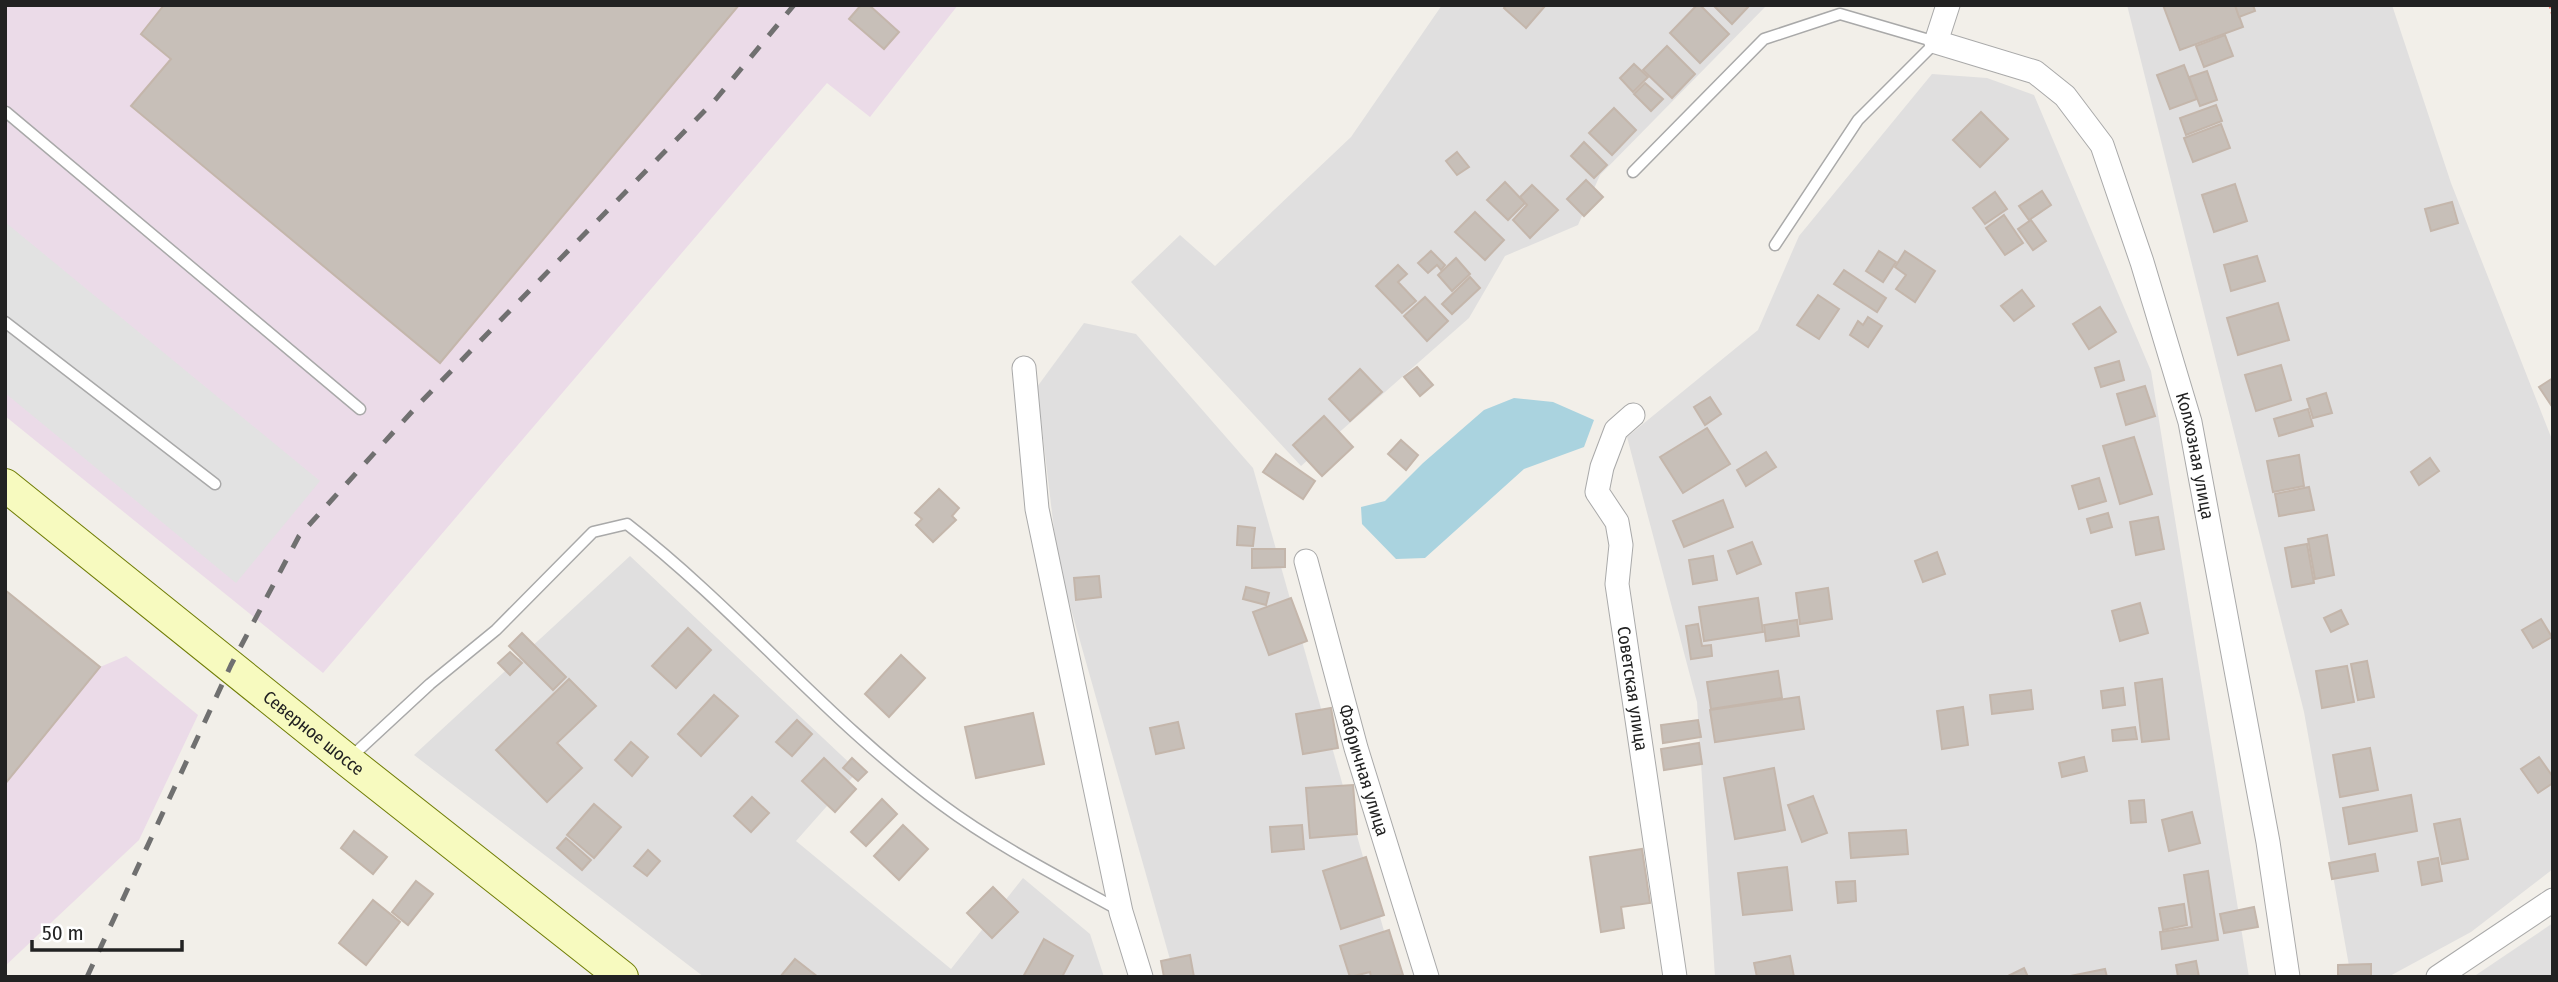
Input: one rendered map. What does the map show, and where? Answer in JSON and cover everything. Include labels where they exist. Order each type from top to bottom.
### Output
[{"type":"main road","name":"Северное шоссе","points":[[5,485],[622,977]]},
{"type":"street","points":[[1936,42],[1948,5]]},
{"type":"street","name":"Колхозная улица","points":[[1936,42],[2035,72],[2065,96],[2102,145],[2142,262],[2190,422],[2269,842],[2288,977]]},
{"type":"street","points":[[1024,368],[1037,509],[1121,912],[1141,977]]},
{"type":"street","name":"Советская улица","points":[[1633,415],[1616,430],[1602,467],[1597,492],[1617,522],[1621,545],[1617,584],[1675,977]]},
{"type":"street","name":"Фабричная улица","points":[[1306,561],[1356,748],[1427,977]]},
{"type":"street","points":[[2438,977],[2553,900]]},
{"type":"lane","points":[[1633,172],[1764,39],[1840,14],[1936,42],[1858,120],[1775,245]]},
{"type":"lane","points":[[6,111],[360,408]]},
{"type":"lane","points":[[5,322],[215,484]]},
{"type":"lane","points":[[347,760],[430,684],[496,629],[593,532],[627,524],[665,553],[863,739],[941,804],[1042,868],[1121,912]]},
{"type":"path","points":[[2550,5],[2553,15]]},
{"type":"shaded area","points":[[5,5],[958,5],[870,117],[827,83],[323,673],[5,416]]},
{"type":"shaded area","points":[[1442,5],[1767,5],[1600,175],[1578,225],[1505,256],[1469,318],[1301,466],[1131,282],[1180,235],[1215,266],[1351,137]]},
{"type":"shaded area","points":[[2127,5],[2392,5],[2451,183],[2553,442],[2553,869],[2471,932],[2388,977],[2351,977],[2304,712]]},
{"type":"shaded area","points":[[1932,74],[1987,78],[2034,95],[2151,371],[2249,977],[1715,977],[1697,702],[1627,437],[1758,330],[1799,236]]},
{"type":"shaded area","points":[[5,222],[320,481],[236,583],[5,393]]},
{"type":"shaded area","points":[[1084,323],[1136,334],[1253,468],[1397,977],[1175,977],[1058,563],[1037,387]]},
{"type":"shaded area","points":[[630,556],[858,771],[796,841],[951,969],[1023,878],[1090,934],[1104,977],[704,977],[414,755]]},
{"type":"shaded area","points":[[5,590],[100,667],[126,656],[198,715],[139,840],[5,966]]},
{"type":"shaded area","points":[[2553,923],[2553,977],[2473,977]]},
{"type":"water","points":[[1514,398],[1553,402],[1594,420],[1584,447],[1524,469],[1425,558],[1396,559],[1362,524],[1361,507],[1385,501],[1423,463],[1484,410]]},
{"type":"building","points":[[164,5],[739,5],[440,363],[131,106],[171,59],[141,34]]},
{"type":"building","points":[[861,5],[869,5],[899,32],[884,49],[849,19]]},
{"type":"building","points":[[1506,5],[1545,6],[1526,28],[1504,8]]},
{"type":"building","points":[[1697,5],[1729,34],[1700,63],[1670,33]]},
{"type":"building","points":[[1713,5],[1750,5],[1732,24]]},
{"type":"building","points":[[2163,5],[2235,5],[2243,27],[2180,50]]},
{"type":"building","points":[[2235,5],[2253,5],[2255,11],[2239,17]]},
{"type":"building","points":[[2225,35],[2233,56],[2204,67],[2196,46]]},
{"type":"building","points":[[1667,46],[1695,74],[1672,98],[1643,70]]},
{"type":"building","points":[[1634,64],[1648,77],[1633,92],[1620,78]]},
{"type":"building","points":[[2184,65],[2197,99],[2170,109],[2157,75]]},
{"type":"building","points":[[2207,71],[2217,100],[2200,106],[2189,77]]},
{"type":"building","points":[[1645,83],[1663,99],[1651,111],[1634,94]]},
{"type":"building","points":[[2216,105],[2222,121],[2186,135],[2180,118]]},
{"type":"building","points":[[1614,108],[1636,130],[1612,155],[1589,133]]},
{"type":"building","points":[[1981,112],[2008,139],[1980,167],[1953,140]]},
{"type":"building","points":[[2221,124],[2230,148],[2193,162],[2184,138]]},
{"type":"building","points":[[1584,142],[1607,165],[1594,178],[1571,156]]},
{"type":"building","points":[[1457,152],[1469,167],[1457,175],[1446,161]]},
{"type":"building","points":[[1586,180],[1603,197],[1584,216],[1567,199]]},
{"type":"building","points":[[1505,182],[1525,203],[1508,220],[1487,200]]},
{"type":"building","points":[[2235,184],[2247,221],[2214,232],[2202,195]]},
{"type":"building","points":[[1532,185],[1558,210],[1530,238],[1513,220],[1527,205],[1520,197]]},
{"type":"building","points":[[2042,191],[2051,205],[2029,220],[2019,206]]},
{"type":"building","points":[[1995,192],[2007,209],[1985,224],[1973,208]]},
{"type":"building","points":[[2452,202],[2458,223],[2431,231],[2425,209]]},
{"type":"building","points":[[1475,212],[1504,240],[1485,260],[1455,232]]},
{"type":"building","points":[[2004,215],[2023,243],[2005,255],[1986,228]]},
{"type":"building","points":[[2031,220],[2046,241],[2033,250],[2018,229]]},
{"type":"building","points":[[1431,251],[1445,265],[1441,270],[1437,265],[1428,273],[1418,263]]},
{"type":"building","points":[[1879,251],[1896,262],[1883,282],[1866,271]]},
{"type":"building","points":[[1905,251],[1935,271],[1915,302],[1896,289],[1906,275],[1895,267]]},
{"type":"building","points":[[2257,256],[2265,281],[2231,291],[2224,265]]},
{"type":"building","points":[[1456,258],[1470,274],[1452,291],[1438,275]]},
{"type":"building","points":[[1398,265],[1407,274],[1398,282],[1416,301],[1402,313],[1376,286]]},
{"type":"building","points":[[1844,270],[1886,298],[1877,312],[1834,284]]},
{"type":"building","points":[[1470,277],[1480,288],[1452,314],[1442,304]]},
{"type":"building","points":[[2022,290],[2034,306],[2014,321],[2001,306]]},
{"type":"building","points":[[1818,295],[1839,309],[1819,339],[1797,325]]},
{"type":"building","points":[[1425,297],[1448,321],[1427,341],[1404,316]]},
{"type":"building","points":[[2278,303],[2289,340],[2238,355],[2227,318]]},
{"type":"building","points":[[2100,307],[2116,332],[2089,349],[2073,324]]},
{"type":"building","points":[[1868,317],[1882,326],[1868,347],[1850,335],[1858,321],[1863,325]]},
{"type":"building","points":[[2119,361],[2124,380],[2101,387],[2095,368]]},
{"type":"building","points":[[2281,365],[2291,400],[2256,411],[2245,375]]},
{"type":"building","points":[[1417,367],[1433,385],[1420,396],[1404,377]]},
{"type":"building","points":[[1360,369],[1382,392],[1350,421],[1329,399]]},
{"type":"building","points":[[2553,378],[2553,408],[2539,387]]},
{"type":"building","points":[[2145,386],[2155,416],[2126,425],[2117,394]]},
{"type":"building","points":[[2326,393],[2332,413],[2313,418],[2307,399]]},
{"type":"building","points":[[1710,397],[1721,414],[1705,425],[1694,407]]},
{"type":"building","points":[[2308,409],[2313,426],[2279,436],[2274,419]]},
{"type":"building","points":[[1324,416],[1353,447],[1322,476],[1293,445]]},
{"type":"building","points":[[1707,428],[1730,464],[1683,493],[1660,457]]},
{"type":"building","points":[[2134,437],[2152,494],[2120,504],[2103,446]]},
{"type":"building","points":[[1401,440],[1418,455],[1406,470],[1388,454]]},
{"type":"building","points":[[1766,452],[1776,467],[1746,486],[1737,470]]},
{"type":"building","points":[[1276,454],[1315,481],[1303,499],[1263,472]]},
{"type":"building","points":[[2299,455],[2304,486],[2273,492],[2267,461]]},
{"type":"building","points":[[2430,458],[2439,471],[2419,485],[2411,472]]},
{"type":"building","points":[[2099,478],[2106,501],[2079,509],[2072,486]]},
{"type":"building","points":[[2309,487],[2314,510],[2279,516],[2275,494]]},
{"type":"building","points":[[939,489],[959,508],[952,516],[956,520],[933,542],[916,525],[922,519],[915,513]]},
{"type":"building","points":[[1723,500],[1733,527],[1684,547],[1673,521]]},
{"type":"building","points":[[2108,513],[2112,527],[2091,533],[2087,519]]},
{"type":"building","points":[[2158,517],[2164,549],[2136,555],[2130,522]]},
{"type":"building","points":[[1238,526],[1255,528],[1253,546],[1237,545]]},
{"type":"building","points":[[2327,535],[2334,575],[2315,579],[2308,539]]},
{"type":"building","points":[[1752,542],[1761,564],[1737,574],[1728,551]]},
{"type":"building","points":[[2307,544],[2314,583],[2292,587],[2285,548]]},
{"type":"building","points":[[1252,549],[1285,549],[1285,567],[1252,568]]},
{"type":"building","points":[[1937,552],[1945,574],[1923,582],[1915,561]]},
{"type":"building","points":[[1713,556],[1717,580],[1693,584],[1689,560]]},
{"type":"building","points":[[1099,576],[1101,597],[1076,600],[1074,578]]},
{"type":"building","points":[[1246,587],[1269,593],[1266,605],[1243,599]]},
{"type":"building","points":[[1828,588],[1832,619],[1800,624],[1796,593]]},
{"type":"building","points":[[5,590],[100,667],[5,784]]},
{"type":"building","points":[[1291,598],[1307,641],[1269,655],[1253,612]]},
{"type":"building","points":[[1758,598],[1763,632],[1704,641],[1699,607]]},
{"type":"building","points":[[2140,603],[2148,633],[2120,641],[2112,611]]},
{"type":"building","points":[[2341,610],[2348,624],[2331,632],[2324,618]]},
{"type":"building","points":[[2541,619],[2552,637],[2533,648],[2522,630]]},
{"type":"building","points":[[1797,620],[1799,636],[1766,641],[1764,625]]},
{"type":"building","points":[[1698,624],[1702,646],[1711,645],[1712,656],[1691,659],[1686,626]]},
{"type":"building","points":[[688,628],[711,650],[676,688],[652,666]]},
{"type":"building","points":[[522,633],[566,677],[553,690],[509,646]]},
{"type":"building","points":[[510,652],[522,663],[510,675],[498,663]]},
{"type":"building","points":[[901,655],[925,678],[889,717],[865,694]]},
{"type":"building","points":[[2367,661],[2374,697],[2358,700],[2351,664]]},
{"type":"building","points":[[2347,666],[2354,702],[2322,708],[2316,671]]},
{"type":"building","points":[[1778,671],[1782,698],[1711,709],[1707,682]]},
{"type":"building","points":[[569,679],[596,706],[557,743],[582,768],[547,802],[496,750]]},
{"type":"building","points":[[2162,679],[2169,739],[2142,742],[2135,683]]},
{"type":"building","points":[[2123,688],[2125,705],[2103,708],[2101,691]]},
{"type":"building","points":[[2031,690],[2033,709],[1992,714],[1990,695]]},
{"type":"building","points":[[714,695],[738,716],[701,756],[678,734]]},
{"type":"building","points":[[1799,697],[1804,729],[1715,742],[1710,710]]},
{"type":"building","points":[[1963,707],[1968,745],[1942,749],[1937,711]]},
{"type":"building","points":[[1331,708],[1338,748],[1303,754],[1296,714]]},
{"type":"building","points":[[1033,713],[1044,764],[976,778],[965,727]]},
{"type":"building","points":[[797,720],[812,734],[792,756],[776,742]]},
{"type":"building","points":[[1698,720],[1701,737],[1663,743],[1661,725]]},
{"type":"building","points":[[1178,722],[1184,748],[1156,754],[1150,728]]},
{"type":"building","points":[[2135,727],[2137,739],[2113,741],[2112,730]]},
{"type":"building","points":[[631,742],[648,757],[632,776],[615,760]]},
{"type":"building","points":[[1699,743],[1702,764],[1664,770],[1661,749]]},
{"type":"building","points":[[2370,748],[2378,790],[2340,797],[2333,755]]},
{"type":"building","points":[[2084,757],[2087,771],[2062,777],[2059,763]]},
{"type":"building","points":[[2539,757],[2553,777],[2553,783],[2538,793],[2521,769]]},
{"type":"building","points":[[824,758],[856,789],[835,812],[802,781]]},
{"type":"building","points":[[852,758],[867,772],[858,781],[843,768]]},
{"type":"building","points":[[1774,768],[1785,830],[1735,839],[1724,778]]},
{"type":"building","points":[[1353,785],[1357,834],[1310,838],[1306,788]]},
{"type":"building","points":[[2411,795],[2417,831],[2349,844],[2343,808]]},
{"type":"building","points":[[1813,796],[1827,833],[1802,842],[1788,805]]},
{"type":"building","points":[[752,797],[769,813],[751,832],[734,816]]},
{"type":"building","points":[[882,799],[897,814],[866,846],[851,832]]},
{"type":"building","points":[[2144,800],[2146,822],[2131,823],[2129,801]]},
{"type":"building","points":[[594,804],[621,827],[594,858],[567,835]]},
{"type":"building","points":[[2192,812],[2200,843],[2169,851],[2162,820]]},
{"type":"building","points":[[2460,819],[2468,859],[2442,864],[2434,824]]},
{"type":"building","points":[[903,825],[928,849],[899,880],[874,856]]},
{"type":"building","points":[[1302,825],[1304,849],[1272,852],[1270,827]]},
{"type":"building","points":[[1906,830],[1908,854],[1851,858],[1849,833]]},
{"type":"building","points":[[354,831],[387,857],[373,874],[341,848]]},
{"type":"building","points":[[566,838],[591,860],[582,870],[557,848]]},
{"type":"building","points":[[1642,849],[1650,903],[1621,907],[1624,928],[1601,932],[1590,857]]},
{"type":"building","points":[[648,850],[660,861],[647,876],[634,866]]},
{"type":"building","points":[[2375,854],[2378,871],[2332,879],[2329,863]]},
{"type":"building","points":[[1366,857],[1384,915],[1341,929],[1323,871]]},
{"type":"building","points":[[2438,858],[2442,881],[2422,885],[2418,862]]},
{"type":"building","points":[[1787,867],[1792,910],[1743,915],[1738,873]]},
{"type":"building","points":[[2208,871],[2218,940],[2162,949],[2160,932],[2192,927],[2184,875]]},
{"type":"building","points":[[416,881],[433,894],[408,925],[392,912]]},
{"type":"building","points":[[1855,881],[1856,901],[1838,903],[1836,882]]},
{"type":"building","points":[[993,887],[1018,912],[992,938],[967,913]]},
{"type":"building","points":[[373,900],[400,922],[366,965],[339,943]]},
{"type":"building","points":[[2184,904],[2187,925],[2163,930],[2159,908]]},
{"type":"building","points":[[2254,907],[2258,927],[2224,933],[2220,914]]},
{"type":"building","points":[[1389,930],[1403,975],[1371,977],[1370,972],[1350,977],[1340,946]]},
{"type":"building","points":[[1044,939],[1073,956],[1062,977],[1023,977]]},
{"type":"building","points":[[1190,955],[1194,977],[1164,977],[1161,961]]},
{"type":"building","points":[[1790,956],[1794,977],[1757,977],[1754,963]]},
{"type":"building","points":[[795,959],[818,977],[780,977]]},
{"type":"building","points":[[2196,961],[2199,977],[2178,977],[2176,965]]},
{"type":"building","points":[[2371,964],[2371,977],[2338,977],[2338,965]]},
{"type":"building","points":[[2024,968],[2028,977],[2006,977]]},
{"type":"building","points":[[2105,969],[2107,977],[2070,977],[2070,976]]},
{"type":"railway","points":[[87,977],[231,665],[299,536],[418,405],[716,99],[794,5]]}]
